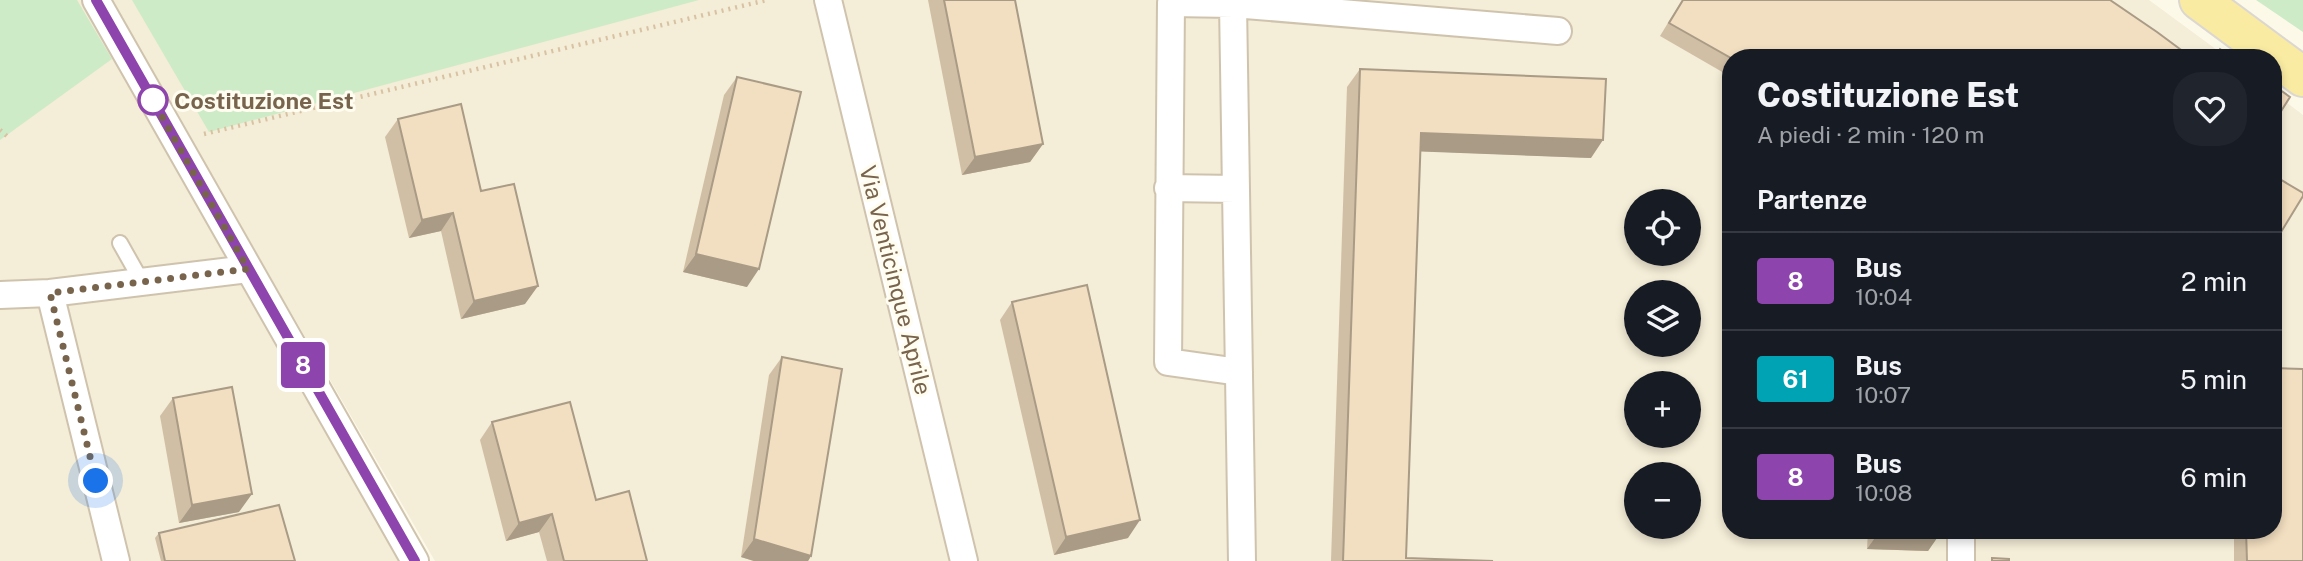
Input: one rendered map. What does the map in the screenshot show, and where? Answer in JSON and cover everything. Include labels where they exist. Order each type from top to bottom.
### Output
[{"type":"main road","points":[[2199,0],[2265,49]]},
{"type":"main road","points":[[2282,61],[2303,77]]},
{"type":"street","points":[[96,0],[415,561]]},
{"type":"street","name":"Via Venticinque Aprile","points":[[828,0],[964,561]]},
{"type":"street","points":[[1239,372],[1168,362],[1171,3],[1233,4],[1558,31]]},
{"type":"street","points":[[1233,4],[1242,561]]},
{"type":"street","points":[[1168,188],[1236,189]]},
{"type":"street","points":[[0,295],[50,293],[248,269]]},
{"type":"street","points":[[50,293],[116,561]]},
{"type":"street","points":[[1961,539],[1961,561]]},
{"type":"lane","points":[[120,243],[142,282]]},
{"type":"path","points":[[176,141],[767,0]]},
{"type":"path","points":[[0,130],[8,137]]},
{"type":"shaded area","points":[[0,0],[85,0],[406,561],[0,561]]},
{"type":"shaded area","points":[[110,0],[2149,0],[2216,49],[1722,49],[1722,539],[2282,539],[2282,99],[2303,115],[2303,561],[435,561]]},
{"type":"green space","points":[[0,0],[77,0],[112,59],[0,140]]},
{"type":"green space","points":[[132,0],[699,0],[209,132]]},
{"type":"green space","points":[[2256,0],[2303,0],[2303,32]]},
{"type":"building","points":[[944,0],[1015,0],[1043,144],[975,157]]},
{"type":"building","points":[[1683,0],[2110,0],[2180,49],[1722,49],[1722,53],[1669,23]]},
{"type":"building","points":[[1360,69],[1606,79],[1603,140],[1421,133],[1406,558],[1493,561],[1343,561]]},
{"type":"building","points":[[737,77],[801,92],[759,269],[696,254]]},
{"type":"building","points":[[2282,91],[2290,97],[2282,110]]},
{"type":"building","points":[[461,104],[481,191],[514,184],[538,286],[474,301],[453,213],[422,220],[398,119]]},
{"type":"building","points":[[2282,180],[2303,193],[2282,230]]},
{"type":"building","points":[[1087,285],[1140,520],[1066,537],[1012,302]]},
{"type":"building","points":[[782,357],[842,369],[811,556],[754,539]]},
{"type":"building","points":[[2282,368],[2303,369],[2303,561],[2247,561],[2246,539],[2282,539]]},
{"type":"building","points":[[232,387],[252,494],[192,505],[173,398]]},
{"type":"building","points":[[570,402],[596,500],[629,491],[647,561],[564,561],[552,514],[519,523],[492,422]]},
{"type":"building","points":[[279,505],[295,561],[165,561],[159,533]]},
{"type":"building","points":[[1992,558],[2009,559],[2009,561],[1992,561]]},
{"type":"bus line","name":"8","points":[[96,0],[415,561]]},
{"type":"place","name":"Costituzione Est","points":[[153,100]]},
{"type":"route","points":[[96,481],[50,293],[248,269],[149,94],[153,100]]}]
